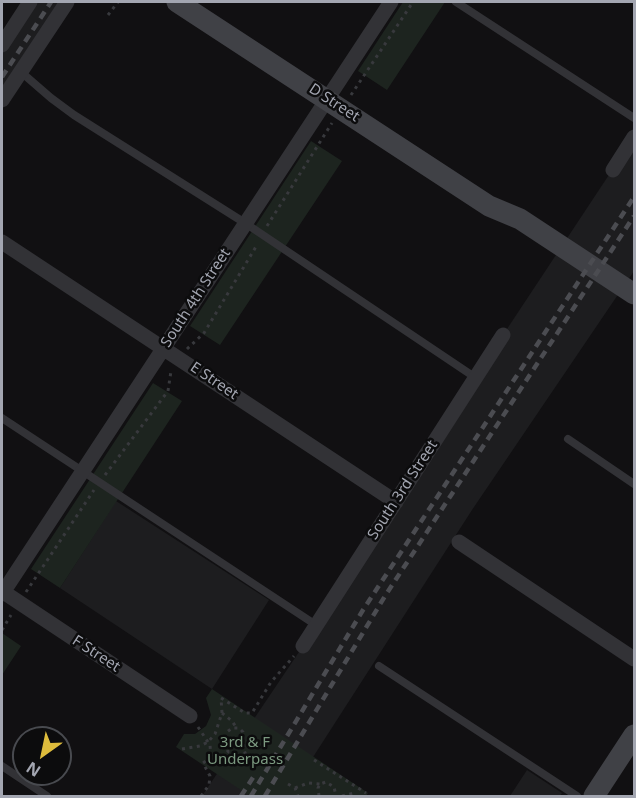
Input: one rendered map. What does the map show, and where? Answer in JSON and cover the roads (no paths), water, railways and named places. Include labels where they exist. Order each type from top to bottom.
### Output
[{"type":"street","points":[[2,45],[30,2]]},
{"type":"street","points":[[2,100],[67,2]]},
{"type":"street","name":"D Street","points":[[177,2],[489,206],[520,219],[634,294]]},
{"type":"street","name":"South 4th Street","points":[[2,593],[245,223],[334,103],[391,2]]},
{"type":"street","points":[[613,170],[634,137]]},
{"type":"street","name":"D Street","points":[[489,206],[513,230],[634,309]]},
{"type":"street","name":"E Street","points":[[2,242],[396,502]]},
{"type":"street","name":"South 3rd Street","points":[[303,646],[503,335]]},
{"type":"street","points":[[459,542],[634,659]]},
{"type":"street","name":"F Street","points":[[2,593],[190,716]]},
{"type":"street","points":[[594,796],[634,735]]},
{"type":"lane","points":[[456,2],[634,118]]},
{"type":"lane","points":[[21,72],[82,121],[245,223],[476,378]]},
{"type":"lane","points":[[2,418],[316,625]]},
{"type":"lane","points":[[568,439],[634,484]]},
{"type":"lane","points":[[379,666],[577,796]]},
{"type":"lane","points":[[2,766],[47,796]]},
{"type":"railway","points":[[2,77],[51,2]]},
{"type":"railway","points":[[251,796],[363,610],[634,197]]},
{"type":"railway","points":[[265,796],[385,596],[634,216]]},
{"type":"railway","points":[[241,796],[254,776]]},
{"type":"park label","name":"3rd & F Underpass","points":[[245,752]]}]
